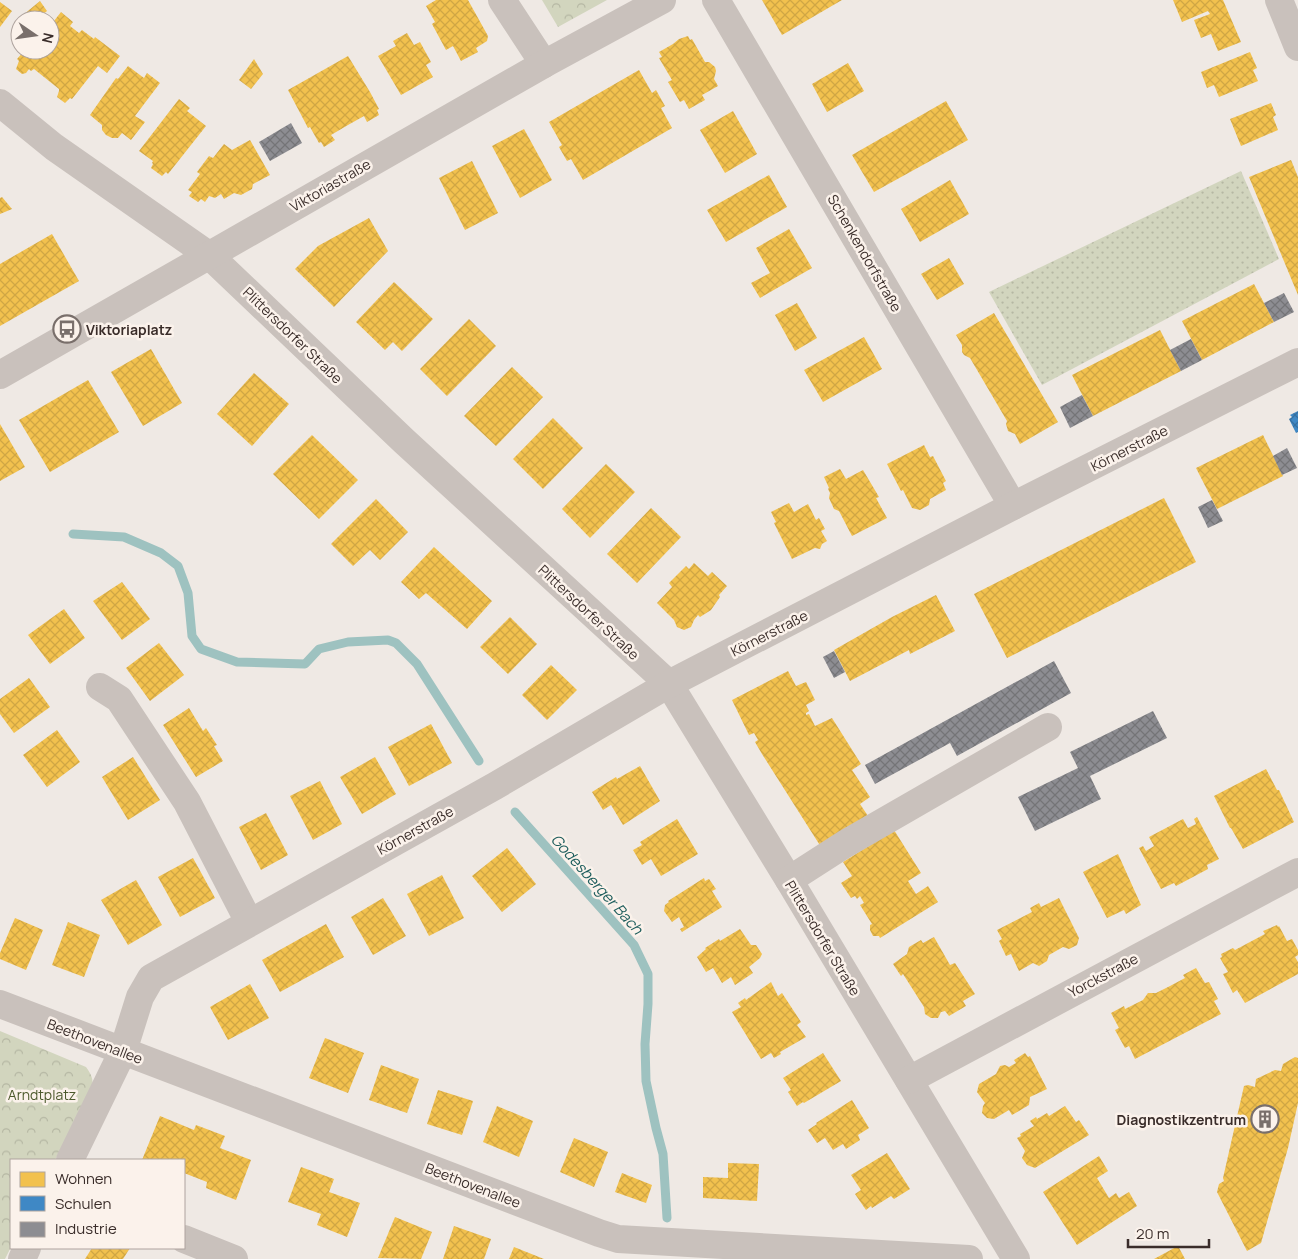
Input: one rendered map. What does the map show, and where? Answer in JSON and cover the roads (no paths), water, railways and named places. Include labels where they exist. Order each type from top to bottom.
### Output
[{"type":"street","points":[[502,0],[544,64]]},
{"type":"street","name":"Viktoriastraße","points":[[0,375],[210,256],[319,191],[662,0]]},
{"type":"street","name":"Schenkendorfstraße","points":[[716,0],[1013,506]]},
{"type":"street","points":[[1279,0],[1298,47]]},
{"type":"street","name":"Plittersdorfer Straße","points":[[0,103],[54,147],[210,256],[397,434],[669,684],[1016,1259]]},
{"type":"street","name":"Körnerstraße","points":[[123,1052],[140,997],[151,978],[495,786],[669,684],[1013,506],[1298,362]]},
{"type":"street","points":[[100,687],[119,699],[188,802],[249,922]]},
{"type":"street","points":[[789,880],[1048,727]]},
{"type":"street","name":"Yorckstraße","points":[[909,1080],[1298,872]]},
{"type":"street","name":"Beethovenallee","points":[[0,1004],[581,1227],[618,1239],[969,1259]]},
{"type":"street","points":[[70,1159],[123,1052]]},
{"type":"street","points":[[185,1239],[234,1259]]},
{"type":"waterway","name":"Godesberger Bach","points":[[73,534],[124,537],[161,553],[178,566],[188,593],[192,636],[201,649],[237,662],[305,664],[319,649],[348,642],[388,640],[396,643],[417,664],[479,761]]},
{"type":"waterway","name":"Godesberger Bach","points":[[515,812],[634,945],[648,974],[645,1044],[646,1081],[663,1154],[667,1218]]},
{"type":"place","name":"Viktoriaplatz","points":[[67,329]]},
{"type":"place","name":"Diagnostikzentrum","points":[[1265,1119]]},
{"type":"park label","name":"Arndtplatz","points":[[42,1094]]}]
